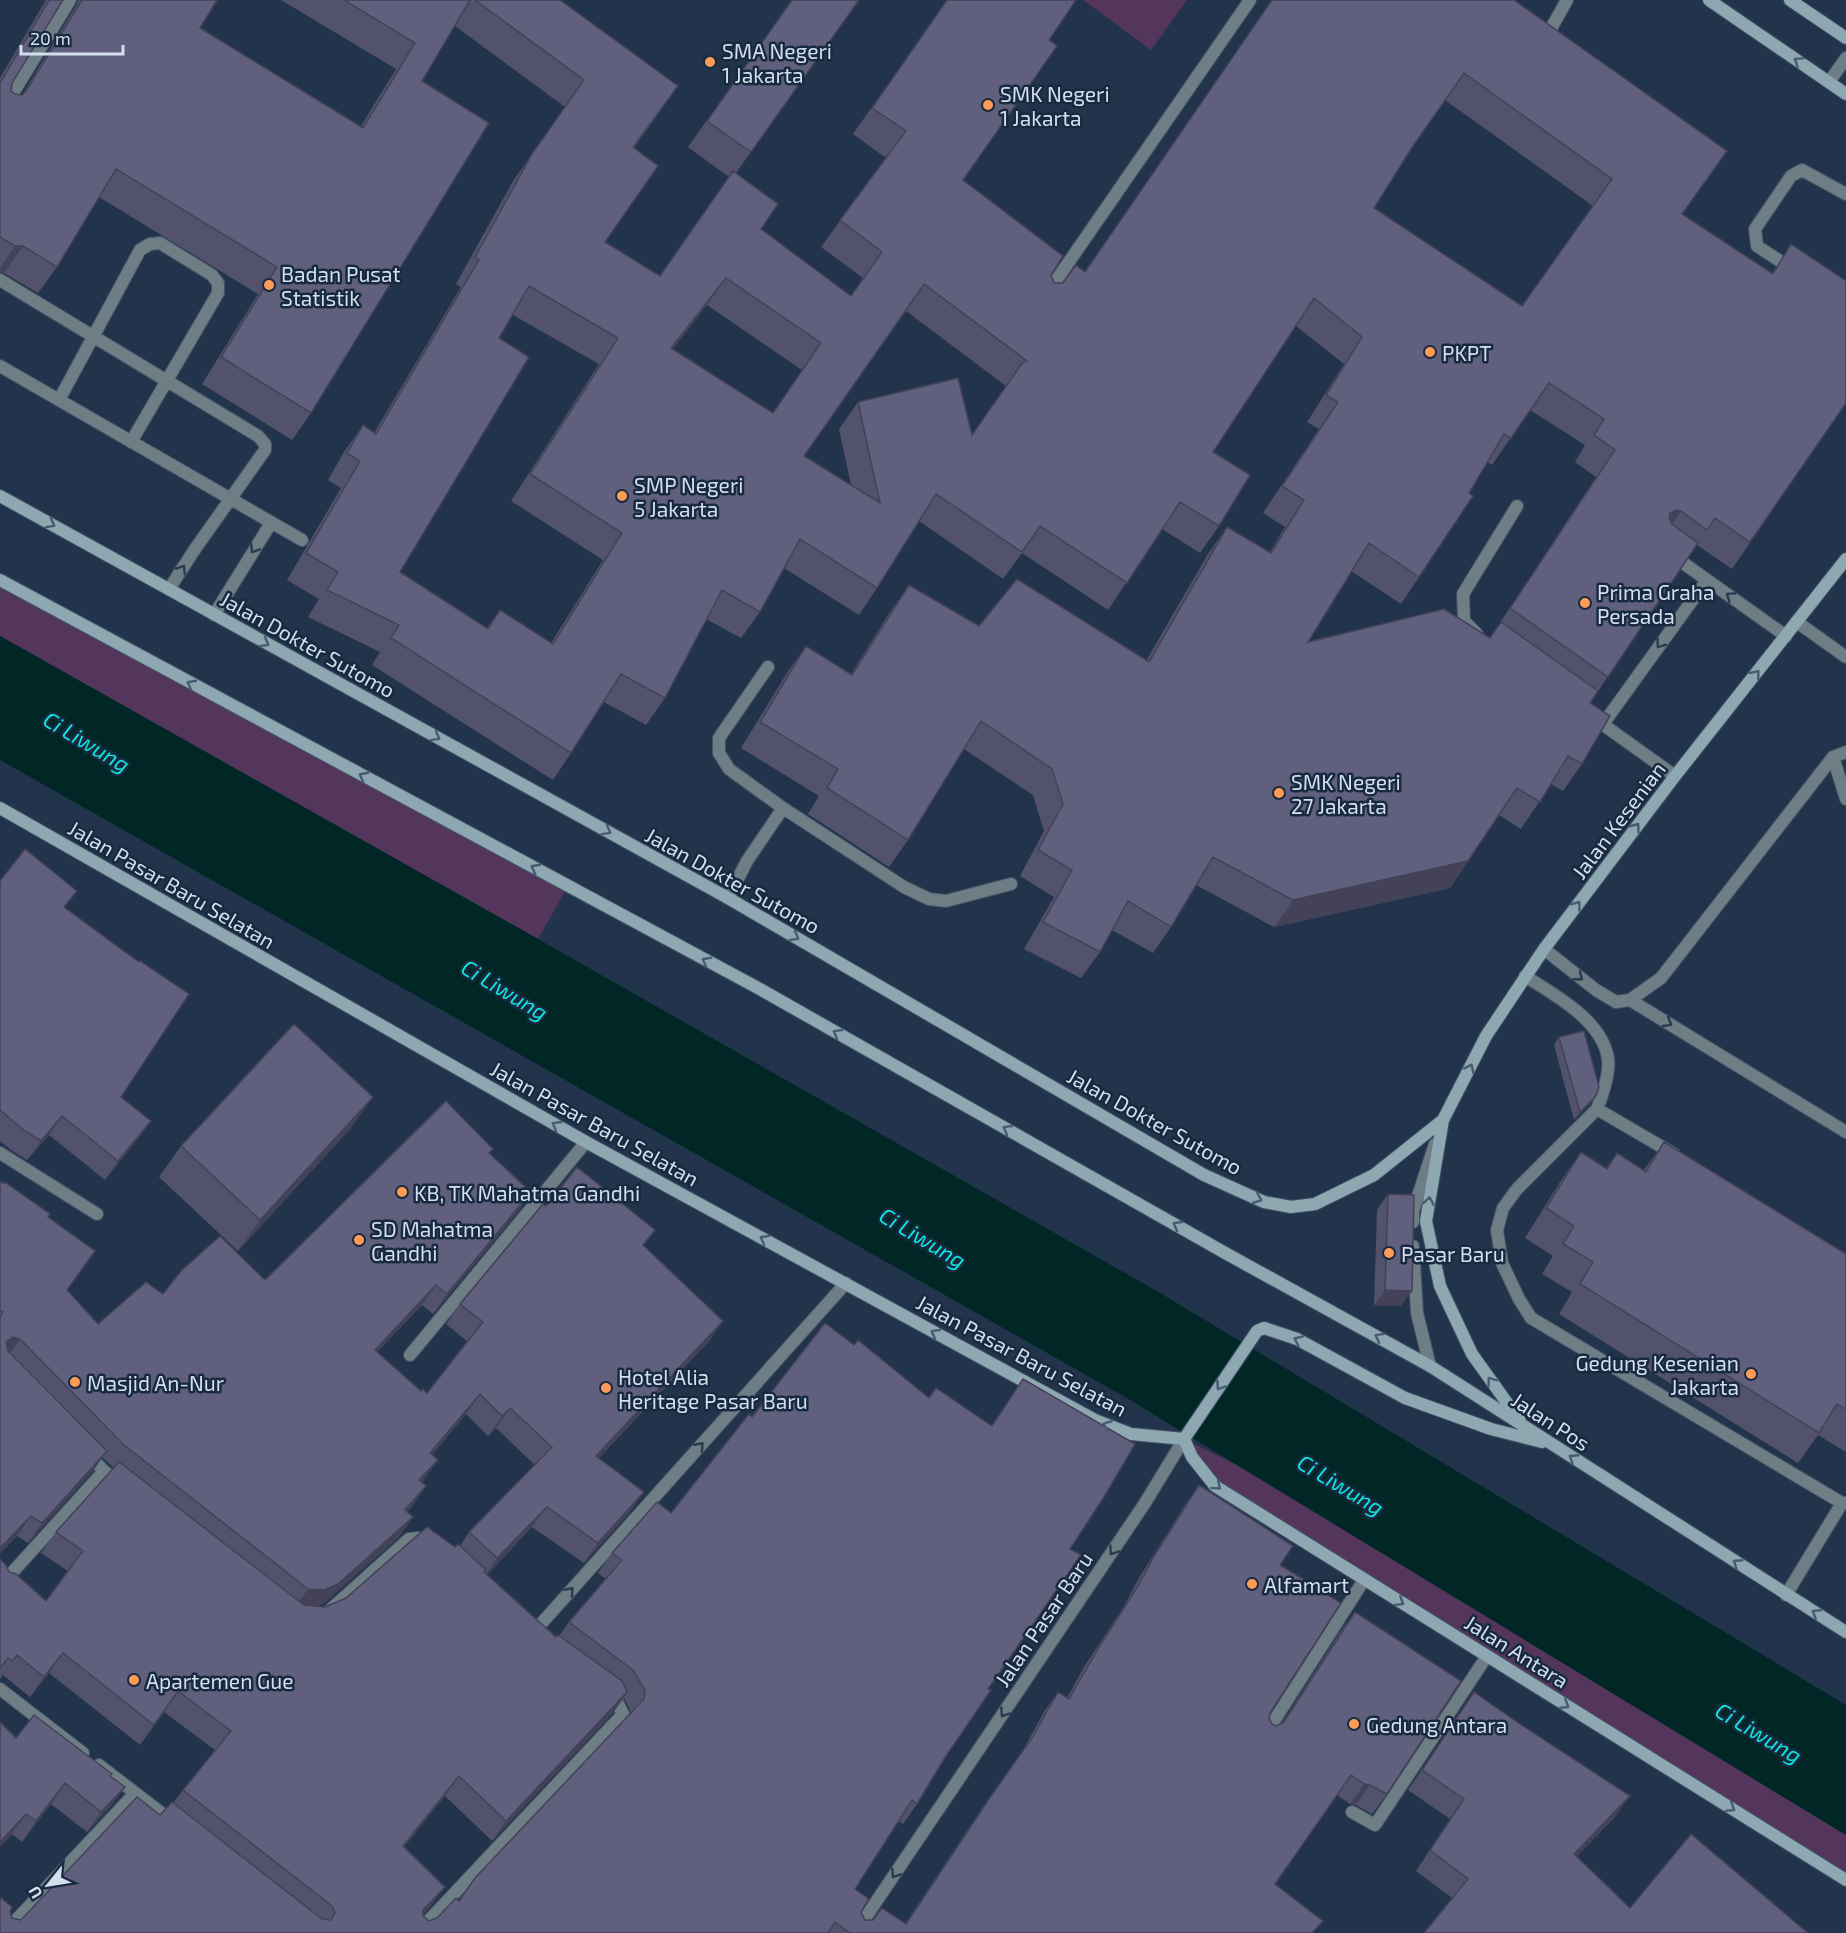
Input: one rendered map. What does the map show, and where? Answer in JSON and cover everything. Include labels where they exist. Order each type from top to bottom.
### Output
[{"type":"main road","points":[[1710,0],[1846,94]]},
{"type":"main road","points":[[1790,0],[1846,38]]},
{"type":"main road","name":"Jalan Dokter Sutomo","points":[[0,496],[728,898],[1204,1175],[1264,1202],[1291,1207],[1315,1204],[1374,1175],[1443,1120]]},
{"type":"main road","name":"Jalan Kesenian","points":[[1443,1120],[1486,1036],[1544,949],[1675,776],[1846,559]]},
{"type":"main road","name":"Jalan Pos","points":[[0,580],[758,988],[1227,1254],[1430,1365],[1551,1445],[1846,1632]]},
{"type":"main road","name":"Jalan Pasar Baru Selatan","points":[[0,808],[586,1142],[1095,1420],[1131,1434],[1185,1437]]},
{"type":"main road","points":[[1443,1120],[1426,1221],[1440,1286],[1472,1354],[1526,1428]]},
{"type":"main road","name":"Jalan Pasar Baru","points":[[1185,1437],[1253,1338],[1260,1329],[1264,1328],[1297,1339],[1405,1398],[1491,1429],[1551,1445]]},
{"type":"main road","name":"Jalan Antara","points":[[1185,1437],[1192,1457],[1215,1486],[1846,1880]]},
{"type":"street","points":[[0,114],[69,0]]},
{"type":"street","points":[[1040,303],[1250,0]]},
{"type":"street","points":[[1548,51],[1544,40],[1567,0]]},
{"type":"street","points":[[1829,82],[1846,58]]},
{"type":"street","points":[[1807,279],[1757,246],[1755,230],[1791,176],[1802,170],[1846,194]]},
{"type":"street","points":[[59,400],[140,250],[150,244],[160,243],[169,248],[212,275],[218,283],[218,293],[131,442]]},
{"type":"street","points":[[0,280],[258,436],[266,444],[265,450],[169,589]]},
{"type":"street","points":[[0,366],[302,540]]},
{"type":"street","points":[[1491,645],[1464,621],[1463,594],[1517,506]]},
{"type":"street","points":[[214,615],[270,523]]},
{"type":"street","points":[[1658,545],[1786,636]]},
{"type":"street","points":[[1603,724],[1707,580]]},
{"type":"street","points":[[1797,622],[1846,657]]},
{"type":"street","points":[[768,667],[719,738],[719,753],[729,769],[783,808],[904,887],[929,899],[946,901],[1011,884]]},
{"type":"street","points":[[1584,711],[1675,776]]},
{"type":"street","points":[[1544,949],[1596,990],[1616,1002],[1630,1000],[1661,978],[1833,757],[1846,752]]},
{"type":"street","points":[[1833,757],[1846,800]]},
{"type":"street","points":[[728,898],[747,861],[783,808]]},
{"type":"street","points":[[1525,976],[1569,1005],[1601,1036],[1608,1060],[1598,1109],[1517,1189],[1503,1208],[1497,1230],[1502,1263],[1531,1318],[1844,1503],[1786,1595]]},
{"type":"street","points":[[1630,1000],[1846,1132]]},
{"type":"street","points":[[1598,1109],[1680,1158]]},
{"type":"street","points":[[1430,1365],[1417,1313],[1412,1258],[1413,1211],[1443,1120]]},
{"type":"street","points":[[410,1354],[586,1142]]},
{"type":"street","points":[[0,1153],[97,1214]]},
{"type":"street","points":[[532,1635],[846,1283]]},
{"type":"street","name":"Jalan Pasar Baru","points":[[855,1933],[1145,1503],[1185,1437]]},
{"type":"street","points":[[79,1446],[104,1471],[132,1493]]},
{"type":"street","points":[[0,1587],[104,1471]]},
{"type":"street","points":[[320,1615],[328,1611],[409,1539],[418,1538],[434,1544],[442,1552]]},
{"type":"street","points":[[1263,1738],[1364,1580]]},
{"type":"street","points":[[1352,1812],[1375,1826],[1487,1656]]},
{"type":"street","points":[[417,1933],[623,1714],[614,1696],[596,1683]]},
{"type":"street","points":[[0,1689],[182,1830]]},
{"type":"street","points":[[4,1933],[135,1792]]},
{"type":"shaded area","points":[[1083,0],[1187,0],[1151,50]]},
{"type":"shaded area","points":[[0,579],[568,886],[538,939],[0,636]]},
{"type":"shaded area","points":[[1184,1439],[1235,1464],[1846,1835],[1846,1878],[1215,1486]]},
{"type":"water","name":"Ci Liwung","points":[[0,636],[1155,1290],[1846,1705],[1846,1835],[1125,1397],[0,760]]},
{"type":"building","name":"Badan Pusat Statistik","points":[[49,0],[63,0],[12,83],[11,91],[15,94],[22,95],[26,91],[82,0],[217,0],[200,28],[363,128],[415,43],[344,0],[470,0],[422,81],[489,123],[311,413],[221,357],[277,267],[116,169],[57,267],[23,246],[15,246],[0,237],[0,83]]},
{"type":"building","points":[[475,0],[560,0],[678,86],[633,147],[658,166],[605,242],[660,276],[733,171],[778,204],[761,229],[851,296],[882,252],[840,220],[906,131],[872,108],[947,0],[1076,0],[1049,40],[1057,46],[963,180],[1063,256],[1051,275],[1054,283],[1063,283],[1076,265],[1085,272],[1272,0],[1514,0],[1727,151],[1682,214],[1773,274],[1791,244],[1846,281],[1846,403],[1750,542],[1715,518],[1707,530],[1681,511],[1670,513],[1669,518],[1672,524],[1698,543],[1608,677],[1510,608],[1615,450],[1594,435],[1604,419],[1549,383],[1511,438],[1504,434],[1469,493],[1473,496],[1419,577],[1369,543],[1308,642],[1444,609],[1490,638],[1501,622],[1598,691],[1590,703],[1610,716],[1582,764],[1568,756],[1540,802],[1517,788],[1468,861],[1293,900],[1213,857],[1171,927],[1128,901],[1100,952],[1043,922],[1072,870],[1038,850],[1063,804],[1052,769],[981,721],[908,840],[827,788],[838,769],[760,722],[806,646],[852,675],[909,585],[979,626],[1017,579],[1149,662],[1227,527],[1271,553],[1304,500],[1282,486],[1338,402],[1326,395],[1362,337],[1314,298],[1213,452],[1250,475],[1219,526],[1180,502],[1127,583],[1040,526],[1022,552],[936,494],[877,588],[800,539],[760,612],[722,590],[665,698],[621,674],[571,753],[391,638],[399,625],[327,590],[338,572],[306,553],[360,461],[347,453],[363,425],[376,434],[479,260],[475,257],[532,154],[584,80]],"holes":[[[1464,73],[1612,179],[1522,306],[1374,208],[1413,146]],[[726,278],[821,343],[773,413],[671,348]],[[924,284],[1027,361],[1023,362],[972,435],[958,378],[858,402],[880,503],[804,456]],[[529,286],[618,338],[530,474],[622,533],[553,644],[500,610],[488,629],[400,572],[529,357],[499,338]]]},
{"type":"building","points":[[792,0],[859,0],[751,152],[707,121]]},
{"type":"building","points":[[25,849],[77,891],[64,907],[139,962],[189,994],[121,1097],[151,1121],[118,1161],[62,1116],[41,1141],[0,1110],[0,881]]},
{"type":"building","points":[[294,1024],[373,1097],[260,1220],[181,1146]]},
{"type":"building","points":[[1584,1031],[1599,1087],[1596,1096],[1580,1112],[1559,1037]]},
{"type":"building","points":[[446,1101],[493,1149],[489,1153],[531,1192],[447,1294],[436,1285],[375,1350],[421,1391],[423,1389],[427,1393],[483,1322],[460,1304],[543,1204],[546,1206],[577,1167],[655,1230],[643,1245],[723,1321],[596,1456],[644,1492],[598,1543],[547,1507],[497,1558],[469,1532],[552,1447],[510,1408],[502,1416],[480,1394],[430,1453],[438,1460],[419,1480],[426,1486],[405,1510],[413,1517],[338,1584],[324,1590],[308,1589],[124,1445],[20,1339],[13,1337],[6,1342],[8,1351],[107,1451],[42,1523],[31,1516],[0,1548],[0,1316],[3,1312],[0,1310],[0,1181],[50,1214],[48,1217],[95,1251],[67,1290],[98,1324],[146,1282],[163,1294],[181,1271],[220,1236],[265,1280]]},
{"type":"building","name":"Gedung Kesenian Jakarta","points":[[1664,1142],[1846,1254],[1846,1409],[1837,1404],[1819,1433],[1580,1284],[1593,1262],[1563,1244],[1574,1226],[1546,1208],[1581,1152],[1607,1169],[1617,1153],[1646,1172]]},
{"type":"building","points":[[1388,1194],[1414,1195],[1412,1291],[1385,1290]]},
{"type":"building","points":[[825,1323],[854,1345],[858,1340],[929,1398],[936,1388],[992,1426],[1023,1379],[1135,1444],[1070,1549],[1081,1555],[988,1689],[991,1690],[944,1759],[917,1804],[912,1800],[855,1889],[869,1899],[861,1912],[865,1920],[873,1920],[882,1908],[906,1924],[1032,1738],[1058,1692],[1069,1699],[1199,1485],[1293,1546],[1280,1565],[1341,1603],[1270,1713],[1269,1718],[1272,1724],[1277,1726],[1284,1722],[1355,1612],[1461,1681],[1387,1794],[1364,1784],[1351,1775],[1275,1884],[1323,1921],[1312,1933],[850,1933],[835,1922],[828,1933],[0,1933],[0,1897],[12,1907],[10,1912],[12,1918],[21,1920],[137,1797],[160,1815],[172,1802],[322,1919],[331,1920],[335,1913],[332,1906],[183,1790],[231,1731],[178,1691],[154,1725],[63,1653],[44,1677],[17,1655],[12,1661],[8,1658],[0,1668],[0,1559],[9,1572],[16,1574],[46,1601],[83,1551],[56,1532],[119,1462],[304,1605],[325,1607],[346,1598],[427,1527],[455,1547],[458,1544],[486,1570],[484,1572],[556,1637],[558,1635],[622,1681],[627,1692],[506,1821],[459,1776],[403,1846],[445,1887],[423,1910],[423,1916],[429,1921],[437,1918],[456,1898],[459,1901],[475,1878],[644,1699],[645,1690],[633,1670],[569,1622],[622,1560],[612,1553],[657,1502],[671,1513],[749,1414],[752,1417]]},
{"type":"building","points":[[1474,1692],[1630,1796],[1574,1854],[1630,1908],[1691,1834],[1808,1933],[1424,1933],[1468,1879],[1430,1850],[1464,1799],[1422,1770]]},
{"type":"building","points":[[34,1715],[112,1774],[110,1776],[125,1787],[101,1812],[65,1783],[36,1821],[26,1814],[0,1842],[0,1722],[16,1738]]},
{"type":"place","name":"SMA Negeri 1 Jakarta","points":[[710,62]]},
{"type":"place","name":"SMK Negeri 1 Jakarta","points":[[988,105]]},
{"type":"place","name":"Badan Pusat Statistik","points":[[269,285]]},
{"type":"place","name":"PKPT","points":[[1430,352]]},
{"type":"place","name":"SMP Negeri 5 Jakarta","points":[[622,496]]},
{"type":"place","name":"Prima Graha Persada","points":[[1585,603]]},
{"type":"place","name":"SMK Negeri 27 Jakarta","points":[[1279,793]]},
{"type":"place","name":"KB, TK Mahatma Gandhi","points":[[402,1192]]},
{"type":"place","name":"SD Mahatma Gandhi","points":[[359,1240]]},
{"type":"place","name":"Pasar Baru","points":[[1389,1253]]},
{"type":"place","name":"Gedung Kesenian Jakarta","points":[[1751,1374]]},
{"type":"place","name":"Masjid An-Nur","points":[[75,1382]]},
{"type":"place","name":"Hotel Alia Heritage Pasar Baru","points":[[606,1388]]},
{"type":"place","name":"Alfamart","points":[[1252,1584]]},
{"type":"place","name":"Apartemen Gue","points":[[134,1680]]},
{"type":"place","name":"Gedung Antara","points":[[1354,1724]]}]
